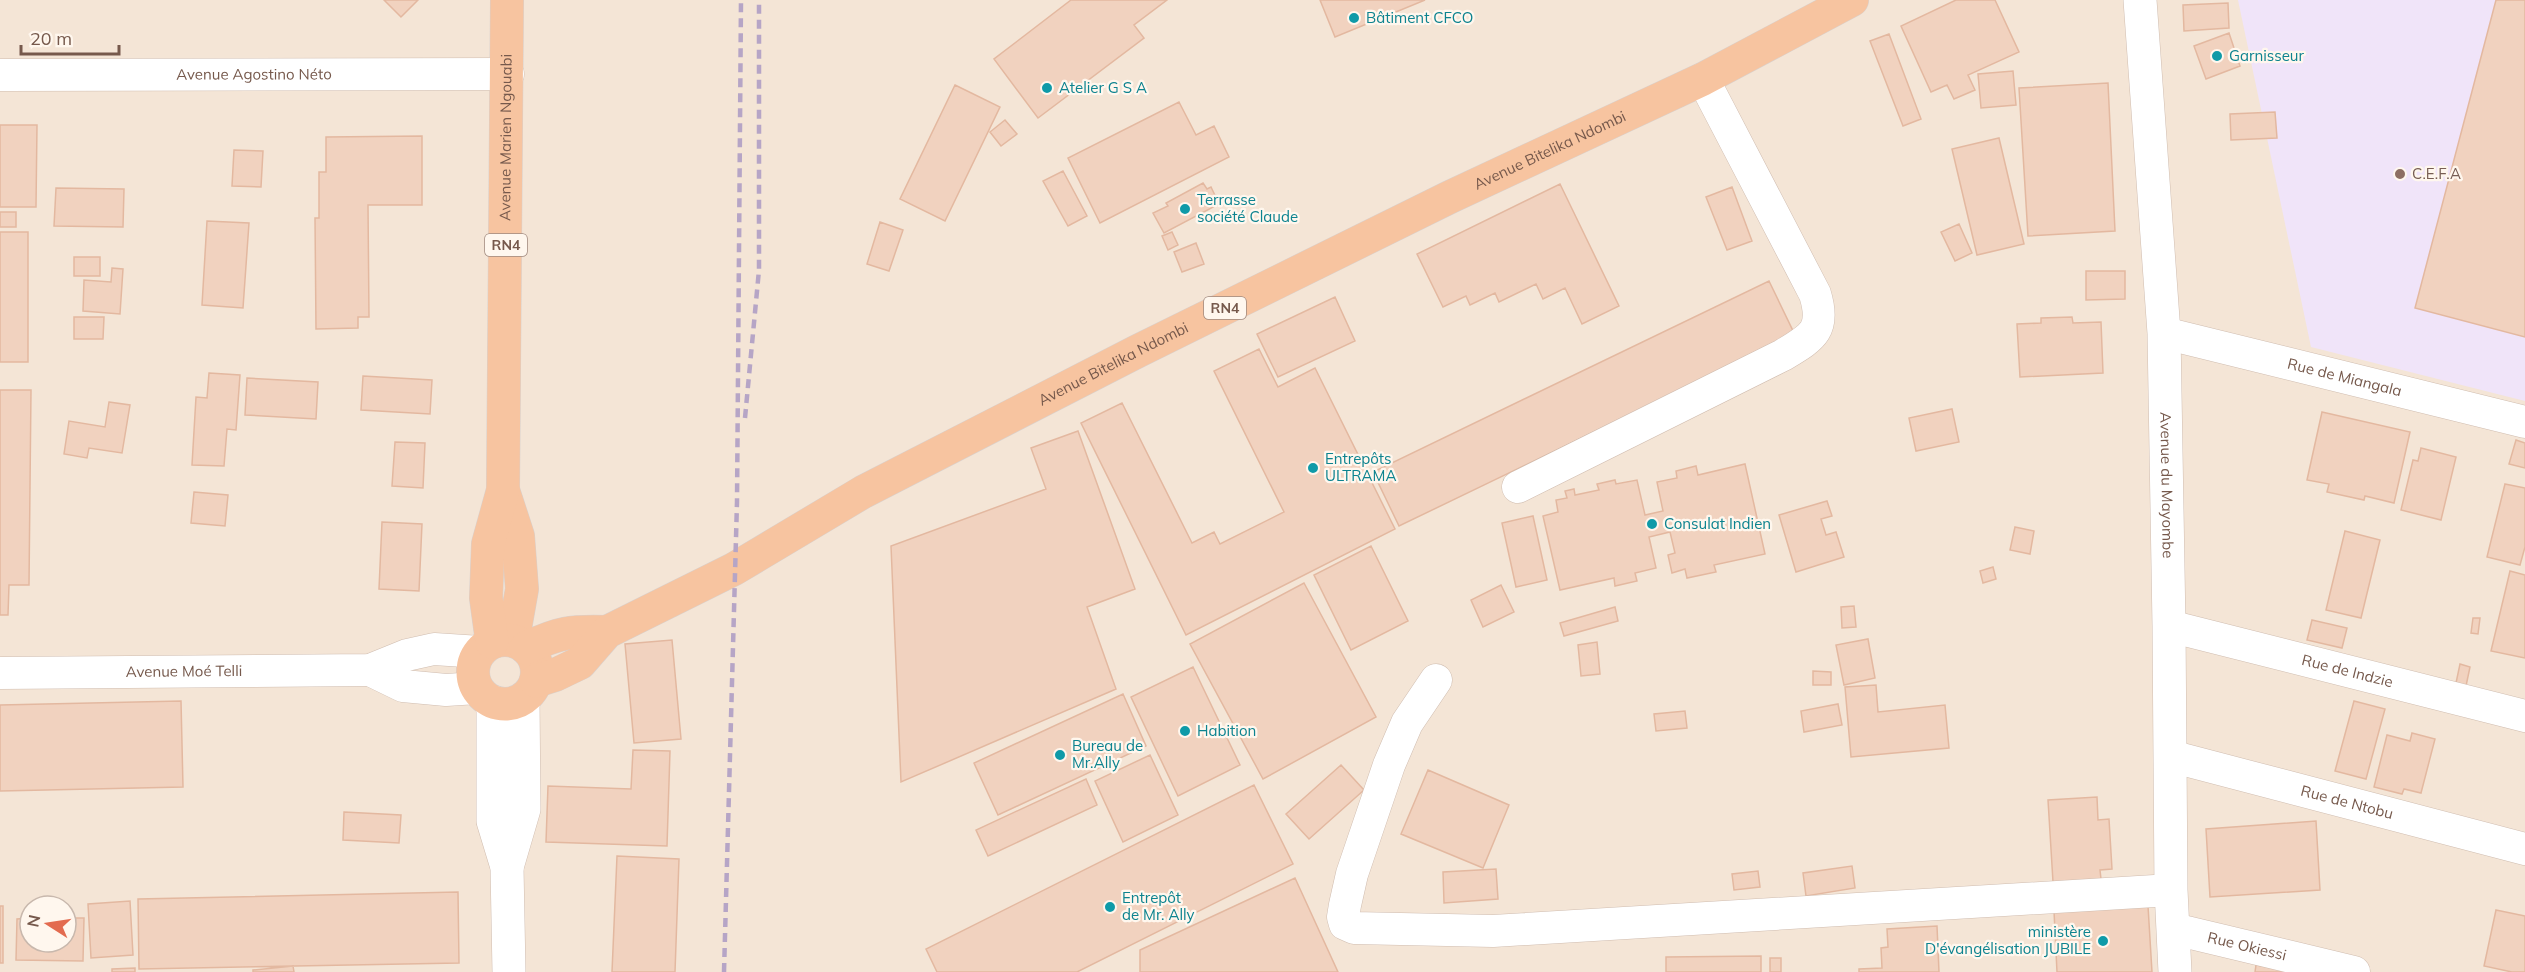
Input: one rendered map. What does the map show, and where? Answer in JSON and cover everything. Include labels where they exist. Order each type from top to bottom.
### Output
[{"type":"highway","name":"Avenue Marien Ngouabi","points":[[502,646],[522,589],[518,536],[503,490],[507,0]]},
{"type":"highway","name":"Avenue Bitelika Ndombi","points":[[607,633],[734,569],[863,492],[1138,351],[1450,198],[1703,79],[1852,0]]},
{"type":"highway","points":[[502,646],[572,631],[607,633]]},
{"type":"highway","name":"RN4","points":[[502,646],[473,667],[473,678],[507,692],[555,675],[580,663],[607,633]]},
{"type":"highway","points":[[502,646],[535,660],[537,671],[507,692]]},
{"type":"street","name":"Avenue du Mayombe","points":[[2140,0],[2164,333],[2171,890],[2175,972]]},
{"type":"street","name":"Avenue Agostino Néto","points":[[0,75],[508,74]]},
{"type":"street","points":[[1518,488],[1783,355],[1813,333],[1819,325],[1821,316],[1815,294],[1703,79]]},
{"type":"street","name":"Rue de Miangala","points":[[2164,333],[2525,422]]},
{"type":"street","name":"Rue de Indzie","points":[[2169,626],[2525,716]]},
{"type":"street","name":"Avenue Moé Telli","points":[[0,673],[370,670],[407,655],[434,649],[502,646]]},
{"type":"street","name":"Avenue Moé Telli","points":[[370,670],[404,686],[507,692]]},
{"type":"street","points":[[1436,680],[1407,723],[1375,803],[1345,905],[1343,917],[1346,924],[1354,928],[1493,931],[1538,926],[1712,919],[2171,890]]},
{"type":"street","points":[[507,692],[493,821],[507,867],[509,972]]},
{"type":"street","name":"Rue de Ntobu","points":[[2170,756],[2525,849]]},
{"type":"street","name":"Rue Okiessi","points":[[2174,929],[2354,972]]},
{"type":"shaded area","points":[[0,0],[2525,0],[2525,972],[0,972]]},
{"type":"shaded area","name":"C.E.F.A","points":[[2238,0],[2525,0],[2525,401],[2311,347]]},
{"type":"building","points":[[384,0],[418,0],[401,17]]},
{"type":"building","name":"Atelier G S A","points":[[1071,0],[1167,0],[1134,25],[1144,38],[1038,118],[994,59]]},
{"type":"building","name":"Bâtiment CFCO","points":[[1320,0],[1425,0],[1335,37]]},
{"type":"building","points":[[1956,0],[1995,0],[2019,52],[1968,75],[1975,90],[1954,99],[1947,85],[1931,92],[1901,26]]},
{"type":"building","points":[[2496,0],[2525,0],[2525,337],[2415,308]]},
{"type":"building","name":"Garnisseur","points":[[2228,3],[2229,28],[2184,31],[2183,5]]},
{"type":"building","name":"Garnisseur","points":[[2229,33],[2240,66],[2206,79],[2194,46]]},
{"type":"building","points":[[1889,34],[1921,119],[1903,126],[1870,41]]},
{"type":"building","points":[[2013,71],[2016,105],[1981,108],[1978,74]]},
{"type":"building","points":[[2108,83],[2115,231],[2028,236],[2019,88]]},
{"type":"building","points":[[955,85],[1000,107],[945,221],[900,199]]},
{"type":"building","points":[[1179,102],[1196,135],[1214,126],[1229,157],[1100,223],[1068,158]]},
{"type":"building","points":[[2275,112],[2277,138],[2231,140],[2230,114]]},
{"type":"building","points":[[1005,120],[1017,134],[1001,146],[990,132]]},
{"type":"building","points":[[0,125],[37,125],[36,207],[0,207]]},
{"type":"building","points":[[422,136],[422,205],[368,205],[369,317],[358,317],[358,328],[316,329],[315,218],[319,218],[319,172],[326,172],[326,137]]},
{"type":"building","points":[[1999,138],[2024,244],[1977,255],[1952,149]]},
{"type":"building","points":[[234,150],[263,151],[261,187],[232,186]]},
{"type":"building","points":[[1063,171],[1087,216],[1068,226],[1043,181]]},
{"type":"building","name":"Terrasse société Claude","points":[[1203,183],[1207,189],[1211,187],[1219,204],[1164,233],[1153,213],[1168,206],[1166,203]]},
{"type":"building","points":[[1560,184],[1619,306],[1582,324],[1565,288],[1543,299],[1536,284],[1499,302],[1495,293],[1470,305],[1466,296],[1443,307],[1417,254]]},
{"type":"building","points":[[1732,187],[1752,241],[1727,250],[1706,197]]},
{"type":"building","points":[[56,188],[124,189],[123,227],[54,226]]},
{"type":"building","points":[[0,212],[16,212],[16,227],[0,227]]},
{"type":"building","points":[[207,221],[249,223],[243,308],[202,305]]},
{"type":"building","points":[[880,222],[903,230],[889,271],[867,264]]},
{"type":"building","points":[[1959,224],[1972,253],[1955,261],[1941,232]]},
{"type":"building","points":[[0,232],[28,232],[28,362],[0,362]]},
{"type":"building","points":[[1172,232],[1178,245],[1168,250],[1162,236]]},
{"type":"building","points":[[1196,243],[1204,264],[1182,272],[1174,252]]},
{"type":"building","points":[[74,257],[100,257],[100,276],[74,276]]},
{"type":"building","points":[[112,268],[123,269],[120,314],[83,311],[84,280],[111,282]]},
{"type":"building","points":[[2086,271],[2125,271],[2125,299],[2086,300]]},
{"type":"building","points":[[1769,281],[1795,335],[1399,526],[1373,472]]},
{"type":"building","points":[[1335,297],[1355,341],[1278,377],[1257,334]]},
{"type":"building","points":[[74,317],[104,317],[103,339],[74,339]]},
{"type":"building","points":[[2072,317],[2073,323],[2101,322],[2103,373],[2020,377],[2017,324],[2041,323],[2041,318]]},
{"type":"building","name":"Entrepôts ULTRAMA","points":[[1259,349],[1278,387],[1315,368],[1395,529],[1186,635],[1081,423],[1122,403],[1192,543],[1214,532],[1220,544],[1284,512],[1214,371]]},
{"type":"building","points":[[209,373],[240,375],[236,430],[227,429],[224,466],[192,465],[196,397],[207,398]]},
{"type":"building","points":[[363,376],[432,380],[430,414],[361,410]]},
{"type":"building","points":[[247,378],[318,382],[316,419],[245,415]]},
{"type":"building","points":[[0,390],[31,390],[29,585],[9,585],[8,615],[0,615]]},
{"type":"building","points":[[109,402],[130,405],[122,453],[89,448],[87,458],[64,454],[69,421],[105,427]]},
{"type":"building","points":[[1952,409],[1959,442],[1916,451],[1909,418]]},
{"type":"building","points":[[2322,412],[2410,432],[2394,503],[2365,496],[2364,500],[2327,492],[2329,484],[2307,480]]},
{"type":"building","points":[[1078,431],[1135,589],[1087,607],[1116,689],[901,782],[891,546],[1046,489],[1031,448]]},
{"type":"building","points":[[2516,440],[2525,443],[2525,468],[2509,464]]},
{"type":"building","points":[[395,442],[425,443],[423,488],[392,486]]},
{"type":"building","points":[[2421,448],[2456,457],[2441,520],[2401,510],[2413,460],[2418,461]]},
{"type":"building","name":"Consulat Indien","points":[[1745,464],[1765,554],[1714,565],[1716,572],[1687,578],[1685,569],[1672,573],[1668,555],[1675,553],[1670,532],[1649,537],[1656,568],[1635,573],[1637,581],[1615,586],[1614,578],[1560,590],[1543,516],[1558,512],[1556,500],[1567,498],[1565,491],[1574,489],[1575,495],[1599,490],[1597,484],[1615,480],[1616,484],[1637,480],[1645,515],[1663,511],[1657,482],[1677,478],[1676,471],[1696,466],[1698,475]]},
{"type":"building","points":[[2505,484],[2525,488],[2525,547],[2520,565],[2487,557]]},
{"type":"building","points":[[194,492],[228,495],[225,526],[191,523]]},
{"type":"building","points":[[1827,501],[1832,516],[1821,519],[1826,535],[1836,532],[1844,557],[1796,572],[1779,515]]},
{"type":"building","points":[[1533,516],[1547,580],[1516,587],[1502,523]]},
{"type":"building","points":[[382,522],[422,524],[419,591],[379,589]]},
{"type":"building","points":[[2015,527],[2034,531],[2030,554],[2010,550]]},
{"type":"building","points":[[2345,531],[2380,540],[2361,618],[2326,610]]},
{"type":"building","points":[[1371,546],[1408,621],[1351,650],[1314,575]]},
{"type":"building","points":[[1993,567],[1996,579],[1983,583],[1980,571]]},
{"type":"building","points":[[2510,571],[2525,575],[2525,658],[2491,651]]},
{"type":"building","points":[[1304,583],[1376,717],[1263,779],[1190,644]]},
{"type":"building","points":[[1501,585],[1514,612],[1483,627],[1471,600]]},
{"type":"building","points":[[1854,606],[1856,627],[1842,628],[1841,607]]},
{"type":"building","points":[[1615,607],[1618,621],[1564,636],[1560,623]]},
{"type":"building","points":[[2473,618],[2480,618],[2478,634],[2471,633]]},
{"type":"building","points":[[2312,620],[2347,628],[2342,648],[2307,640]]},
{"type":"building","points":[[1868,639],[1875,678],[1844,685],[1836,645]]},
{"type":"building","points":[[672,640],[681,739],[634,743],[625,644]]},
{"type":"building","points":[[1597,642],[1600,674],[1581,676],[1578,645]]},
{"type":"building","points":[[2460,664],[2470,667],[2466,686],[2456,683]]},
{"type":"building","name":"Habition","points":[[1193,667],[1240,765],[1178,796],[1131,697]]},
{"type":"building","points":[[1813,671],[1831,672],[1831,685],[1813,685]]},
{"type":"building","points":[[1876,685],[1878,712],[1945,705],[1949,748],[1851,757],[1845,687]]},
{"type":"building","name":"Bureau de Mr.Ally","points":[[1123,694],[1146,746],[998,815],[974,763]]},
{"type":"building","points":[[181,701],[183,787],[0,791],[0,705]]},
{"type":"building","points":[[2354,701],[2385,709],[2366,779],[2335,771]]},
{"type":"building","points":[[1838,704],[1842,725],[1804,732],[1801,711]]},
{"type":"building","points":[[1685,711],[1687,728],[1656,731],[1654,714]]},
{"type":"building","points":[[2412,733],[2435,739],[2421,793],[2404,789],[2402,794],[2374,787],[2387,735],[2410,741]]},
{"type":"building","points":[[633,750],[670,751],[667,846],[546,842],[548,786],[631,789]]},
{"type":"building","points":[[1150,755],[1178,815],[1123,842],[1095,781]]},
{"type":"building","points":[[1341,765],[1364,790],[1309,839],[1286,814]]},
{"type":"building","points":[[1428,770],[1509,805],[1483,868],[1401,834]]},
{"type":"building","points":[[1086,779],[1097,805],[988,856],[976,830]]},
{"type":"building","name":"Entrepôt de Mr. Ally","points":[[1254,785],[1293,864],[1077,972],[937,972],[926,949]]},
{"type":"building","points":[[2097,797],[2098,820],[2109,819],[2112,869],[2100,870],[2101,879],[2053,882],[2048,800]]},
{"type":"building","points":[[344,812],[401,815],[399,843],[343,840]]},
{"type":"building","points":[[2316,821],[2320,890],[2210,897],[2206,829]]},
{"type":"building","points":[[617,856],[679,859],[675,972],[612,972]]},
{"type":"building","points":[[1852,866],[1855,888],[1806,896],[1803,873]]},
{"type":"building","points":[[1496,869],[1498,899],[1444,903],[1443,872]]},
{"type":"building","points":[[1758,871],[1760,887],[1734,890],[1732,874]]},
{"type":"building","points":[[1295,878],[1338,972],[1140,972],[1140,950]]},
{"type":"building","points":[[458,892],[459,963],[139,969],[138,899]]},
{"type":"building","points":[[130,901],[133,955],[91,958],[88,904]]},
{"type":"building","points":[[0,906],[3,906],[3,963],[0,963]]},
{"type":"building","name":"ministère D'évangélisation JUBILE","points":[[2148,906],[2152,972],[2057,972],[2054,911]]},
{"type":"building","points":[[2496,910],[2525,916],[2525,972],[2512,972],[2484,966]]},
{"type":"building","points":[[78,918],[84,918],[83,961],[16,960],[17,919],[18,954],[78,954]]},
{"type":"building","points":[[1937,926],[1939,972],[1859,972],[1859,969],[1882,968],[1881,948],[1888,947],[1887,929]]},
{"type":"building","points":[[1761,956],[1761,972],[1666,972],[1666,957]]},
{"type":"building","points":[[1770,958],[1781,958],[1781,972],[1770,972]]},
{"type":"building","points":[[2256,965],[2300,972],[2255,972]]},
{"type":"building","points":[[293,966],[294,972],[253,972],[253,970]]},
{"type":"building","points":[[135,968],[135,972],[112,972],[112,969]]},
{"type":"railway","points":[[724,972],[737,502],[741,0]]},
{"type":"railway","points":[[745,418],[759,270],[759,0]]},
{"type":"place","name":"Bâtiment CFCO","points":[[1354,18]]},
{"type":"place","name":"Garnisseur","points":[[2217,56]]},
{"type":"place","name":"Atelier G S A","points":[[1047,88]]},
{"type":"place","name":"C.E.F.A","points":[[2400,174]]},
{"type":"place","name":"Terrasse société Claude","points":[[1185,209]]},
{"type":"place","name":"Entrepôts ULTRAMA","points":[[1313,468]]},
{"type":"place","name":"Consulat Indien","points":[[1652,524]]},
{"type":"place","name":"Habition","points":[[1185,731]]},
{"type":"place","name":"Bureau de Mr.Ally","points":[[1060,755]]},
{"type":"place","name":"Entrepôt de Mr. Ally","points":[[1110,907]]},
{"type":"place","name":"ministère D'évangélisation JUBILE","points":[[2103,941]]}]
